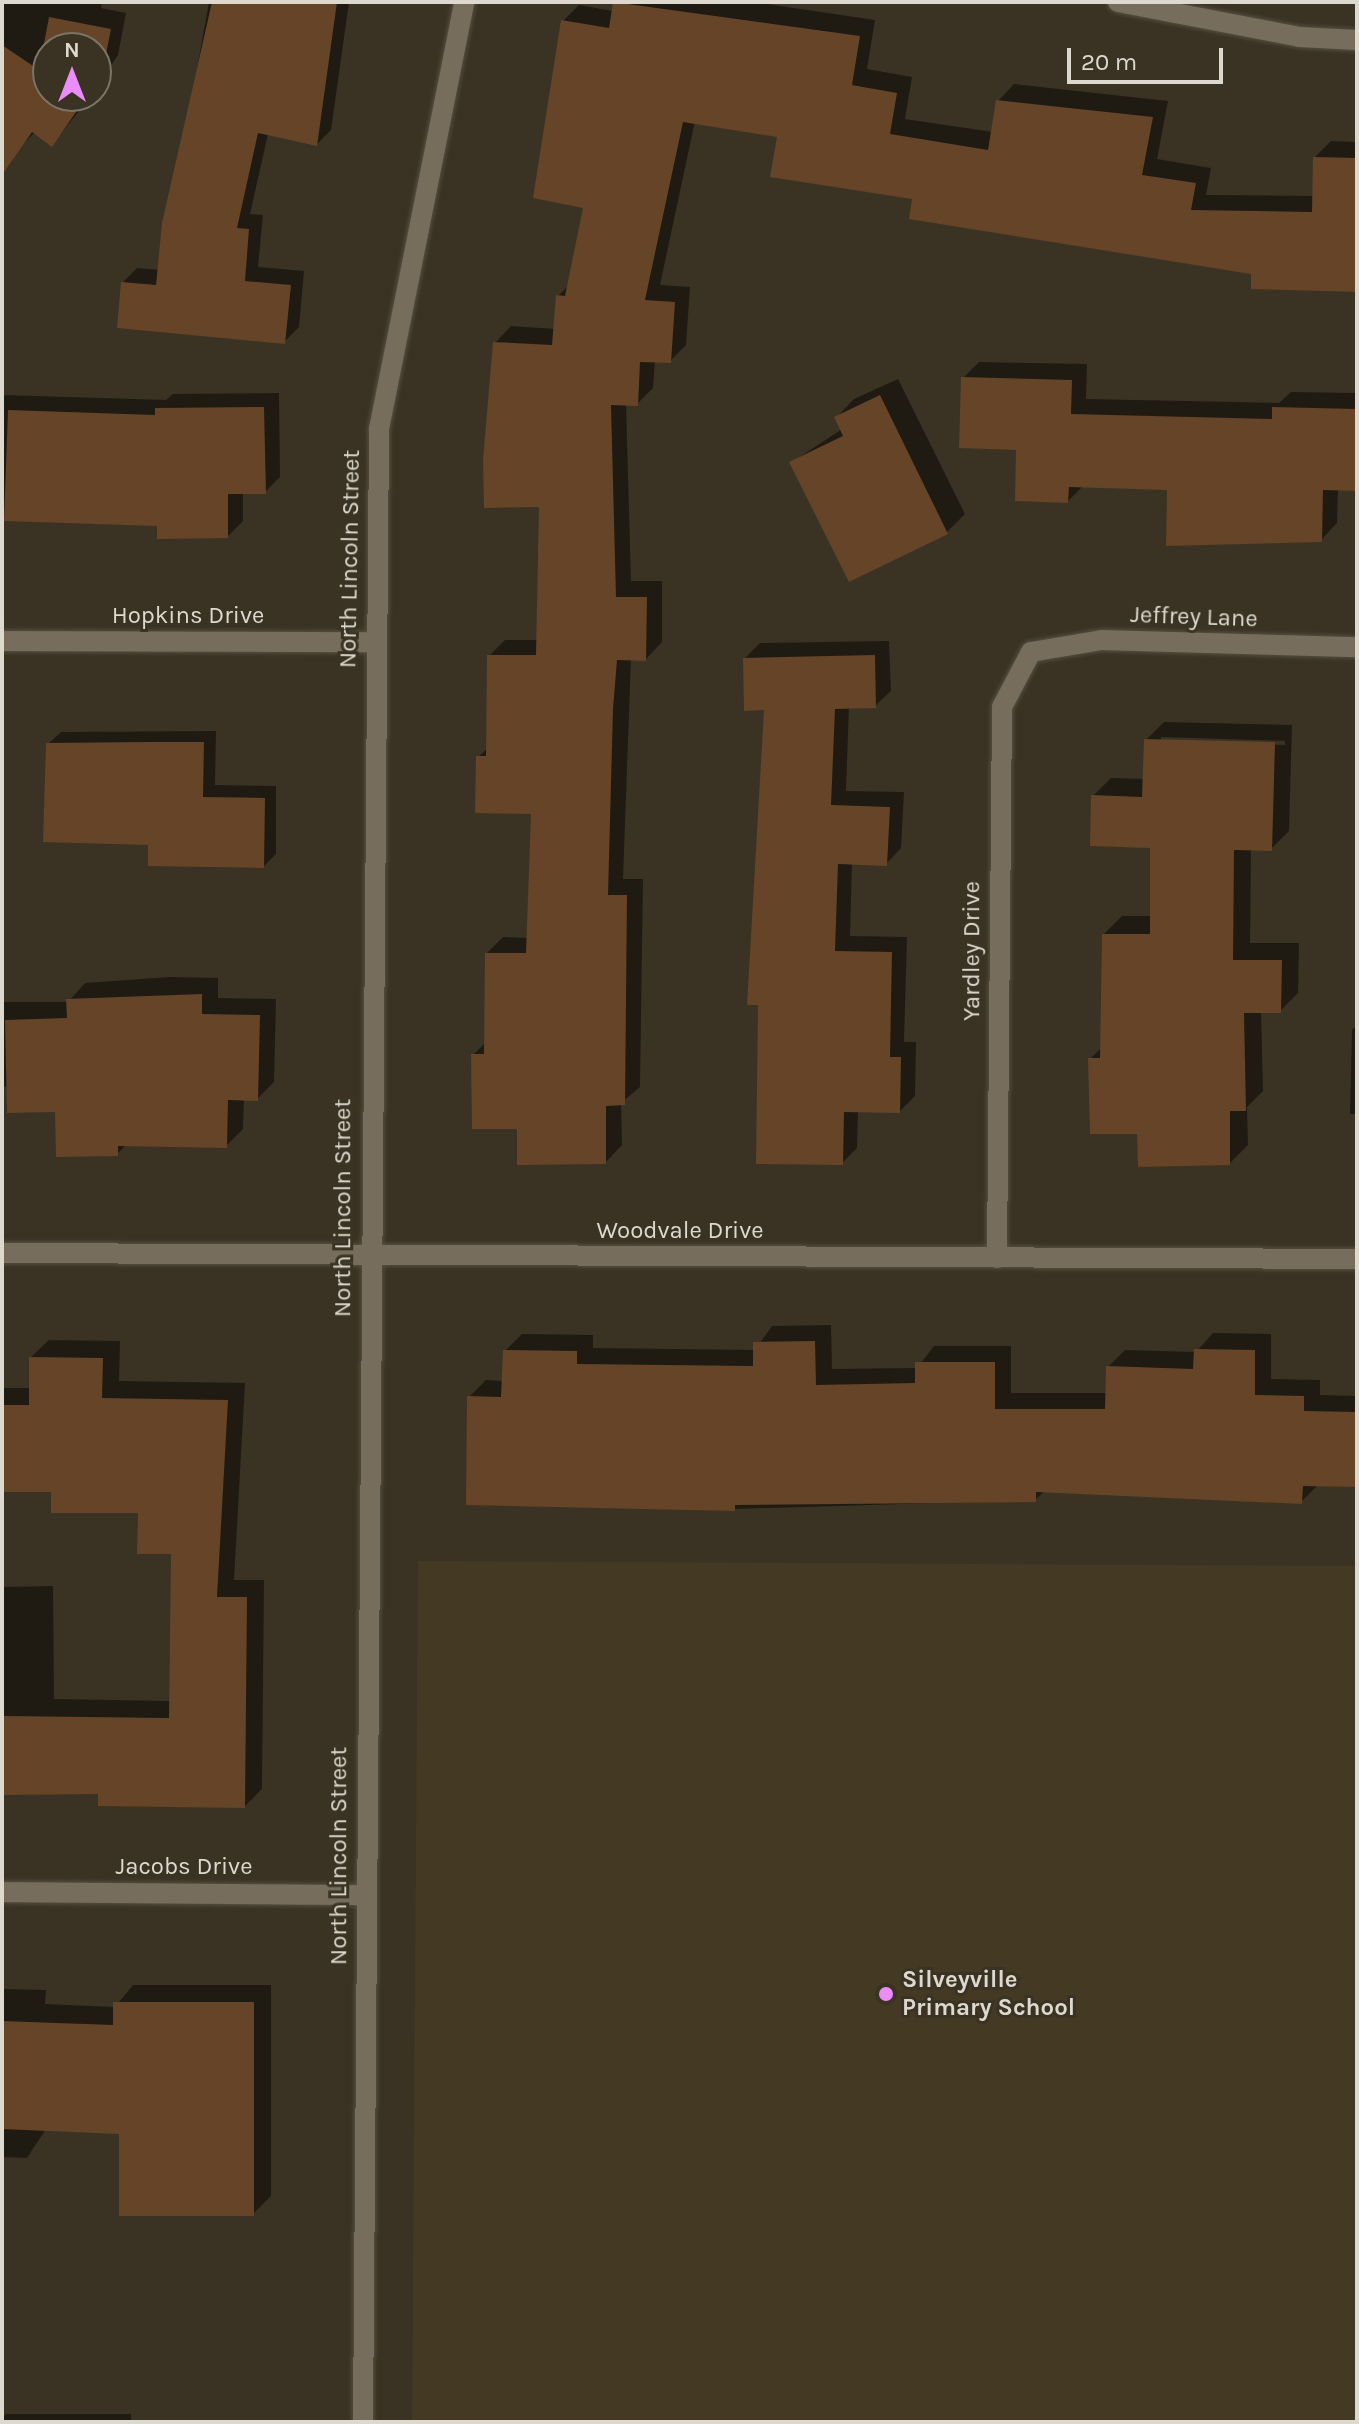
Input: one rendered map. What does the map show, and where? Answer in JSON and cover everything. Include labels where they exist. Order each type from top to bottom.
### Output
[{"type":"street","name":"North Lincoln Street","points":[[363,2422],[373,642],[379,429],[464,2]]},
{"type":"street","points":[[1118,2],[1299,37],[1357,40]]},
{"type":"street","name":"Jeffrey Lane","points":[[1031,652],[1102,640],[1357,647]]},
{"type":"street","name":"Hopkins Drive","points":[[2,641],[373,642]]},
{"type":"street","name":"Yardley Drive","points":[[997,1258],[1002,707],[1031,652]]},
{"type":"street","name":"Woodvale Drive","points":[[2,1253],[1357,1259]]},
{"type":"street","name":"Jacobs Drive","points":[[2,1892],[365,1895]]},
{"type":"shaded area","name":"Silveyville Primary School","points":[[418,1561],[1357,1566],[1357,2422],[412,2422]]},
{"type":"building","points":[[212,2],[337,2],[317,146],[258,133],[237,228],[249,229],[245,281],[291,285],[285,344],[117,328],[121,282],[156,285],[162,223]]},
{"type":"building","points":[[613,2],[860,36],[852,85],[897,93],[890,134],[988,150],[996,100],[1153,117],[1142,175],[1196,183],[1191,210],[1312,212],[1313,157],[1357,158],[1357,292],[1251,289],[1251,274],[909,219],[912,199],[770,177],[777,137],[683,122],[645,300],[675,302],[671,363],[640,362],[638,406],[611,405],[616,597],[647,597],[646,661],[617,660],[613,709],[608,895],[627,895],[625,1105],[606,1106],[606,1164],[517,1165],[517,1129],[472,1129],[471,1054],[484,1054],[485,953],[526,953],[531,814],[475,813],[476,756],[486,756],[487,655],[536,655],[539,507],[484,508],[483,460],[493,342],[552,345],[556,295],[565,296],[583,208],[533,198],[561,20],[609,28]]},
{"type":"building","points":[[49,17],[111,29],[110,32],[46,32]]},
{"type":"building","points":[[2,45],[32,65],[32,112],[76,112],[52,147],[32,132],[2,175]]},
{"type":"building","points":[[961,377],[1072,380],[1071,414],[1272,419],[1272,407],[1357,409],[1357,491],[1323,490],[1322,542],[1166,546],[1167,490],[1069,487],[1068,503],[1015,501],[1016,450],[959,448]]},
{"type":"building","points":[[880,395],[948,534],[849,582],[789,462],[843,436],[834,417]]},
{"type":"building","points":[[264,407],[266,494],[228,494],[228,538],[157,539],[157,526],[4,521],[8,410],[155,415],[155,408]]},
{"type":"building","points":[[875,655],[876,708],[835,709],[831,805],[890,807],[887,866],[838,864],[835,951],[892,952],[890,1057],[901,1057],[900,1113],[844,1112],[843,1165],[756,1164],[758,1005],[747,1005],[764,710],[744,711],[743,658]]},
{"type":"building","points":[[1144,739],[1275,742],[1272,851],[1234,850],[1233,960],[1282,960],[1281,1013],[1244,1013],[1246,1111],[1230,1111],[1230,1165],[1138,1167],[1137,1134],[1090,1134],[1088,1058],[1100,1058],[1102,934],[1150,934],[1150,848],[1090,846],[1091,795],[1142,797]]},
{"type":"building","points":[[204,742],[203,797],[265,798],[264,868],[148,866],[148,845],[43,842],[46,743]]},
{"type":"building","points":[[202,994],[202,1014],[260,1015],[258,1101],[228,1100],[227,1148],[118,1146],[118,1156],[56,1157],[55,1112],[7,1113],[5,1020],[67,1018],[66,999]]},
{"type":"building","points":[[815,1341],[816,1385],[915,1383],[915,1362],[995,1362],[995,1409],[1105,1409],[1106,1366],[1193,1369],[1194,1349],[1255,1350],[1255,1395],[1304,1396],[1304,1411],[1357,1412],[1357,1487],[1303,1486],[1302,1504],[1036,1492],[1036,1502],[735,1505],[735,1511],[466,1505],[467,1396],[501,1397],[503,1350],[577,1351],[577,1364],[753,1366],[753,1342]]},
{"type":"building","points":[[29,1357],[103,1358],[102,1398],[228,1400],[217,1597],[247,1597],[245,1808],[98,1806],[98,1794],[2,1795],[2,1716],[169,1718],[171,1554],[137,1554],[138,1513],[51,1513],[51,1492],[2,1492],[2,1405],[29,1405]]},
{"type":"building","points":[[113,2002],[254,2002],[254,2216],[119,2216],[119,2134],[2,2129],[2,2021],[113,2025]]},
{"type":"place","name":"Silveyville Primary School","points":[[886,1994]]}]
